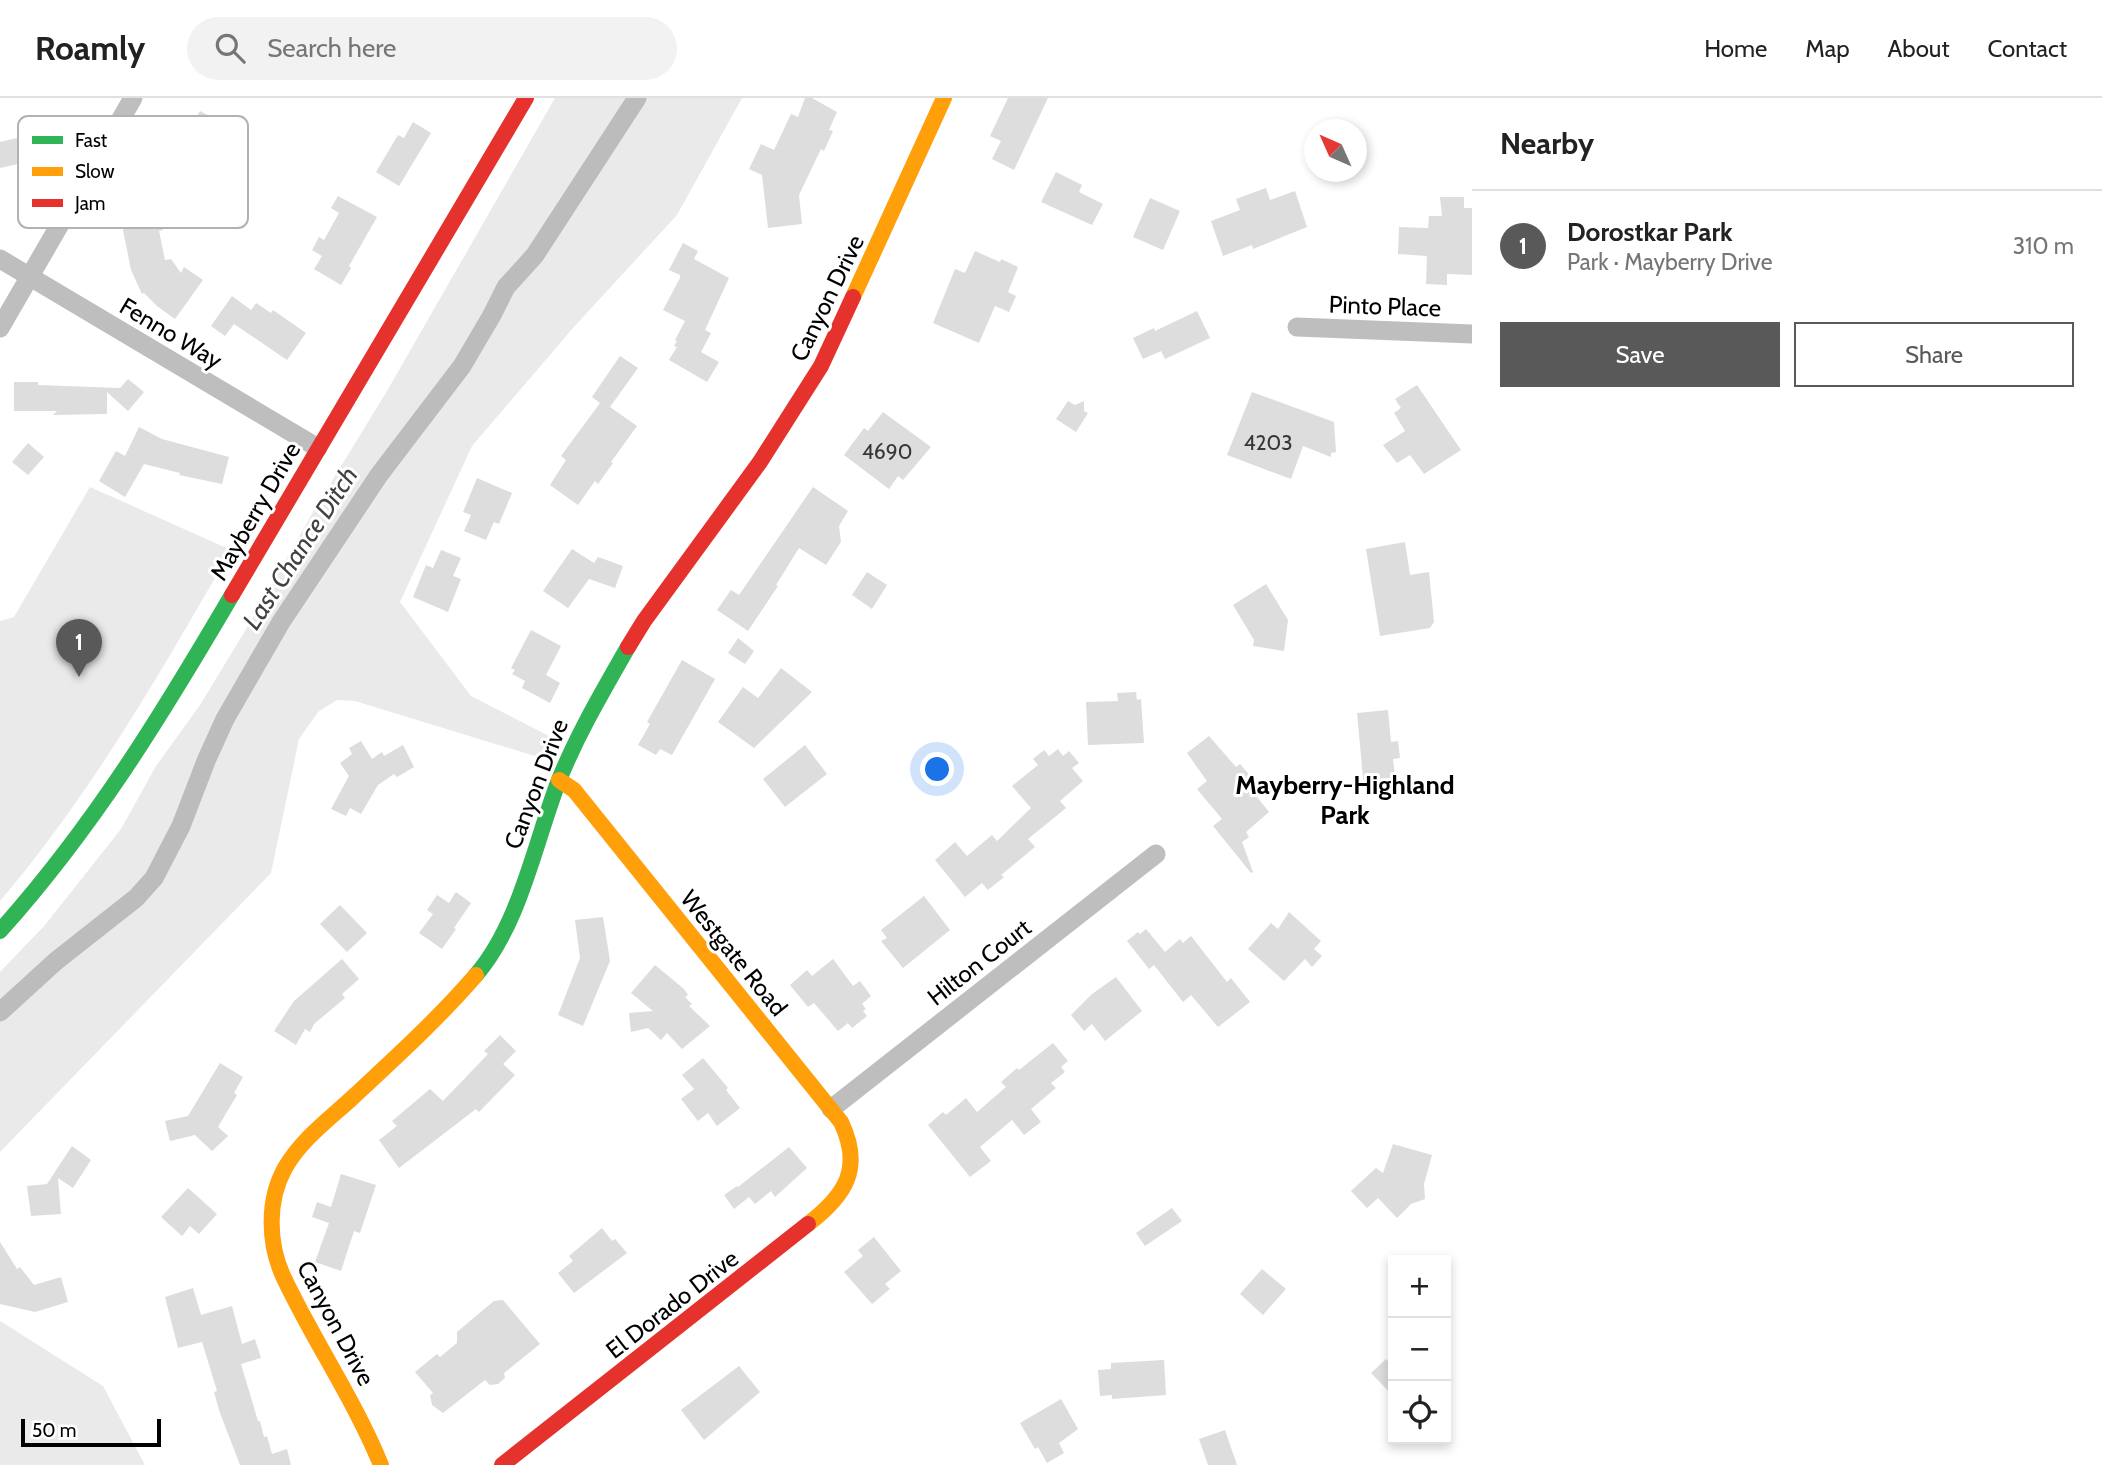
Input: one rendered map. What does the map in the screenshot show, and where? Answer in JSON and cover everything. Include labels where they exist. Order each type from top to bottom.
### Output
[{"type":"street","points":[[123,116],[134,98]]},
{"type":"street","name":"Mayberry Drive","points":[[0,931],[90,823],[131,762],[526,98]]},
{"type":"street","name":"Canyon Drive","points":[[381,1465],[366,1429],[283,1275],[271,1234],[274,1197],[281,1178],[309,1140],[462,991],[481,969],[506,930],[559,780],[583,724],[622,655],[664,591],[772,444],[821,366],[944,98]]},
{"type":"street","points":[[0,328],[57,228]]},
{"type":"street","name":"Fenno Way","points":[[0,259],[318,448]]},
{"type":"street","name":"Pinto Place","points":[[1297,327],[1472,334]]},
{"type":"street","name":"Westgate Road","points":[[559,780],[574,790],[831,1109],[848,1134],[854,1165]]},
{"type":"street","name":"Hilton Court","points":[[831,1109],[1156,854]]},
{"type":"street","name":"El Dorado Drive","points":[[502,1465],[818,1217],[842,1191],[854,1165]]},
{"type":"shaded area","points":[[555,98],[742,98],[677,215],[573,328],[472,446],[400,602],[471,696],[561,742],[551,761],[355,701],[337,700],[318,712],[299,739],[271,873],[0,1152],[0,972],[45,925],[121,829],[156,766],[200,705],[387,391]]},
{"type":"shaded area","points":[[90,487],[231,550],[95,775],[0,901],[0,621],[14,617]]},
{"type":"shaded area","points":[[0,1321],[103,1386],[145,1465],[0,1465]]},
{"type":"building","points":[[805,98],[812,98],[837,112],[829,130],[833,131],[824,151],[821,149],[799,195],[802,224],[768,228],[762,175],[749,169],[761,144],[774,150],[791,114],[798,117]]},
{"type":"building","points":[[1008,98],[1048,98],[1014,170],[992,159],[1001,141],[990,136]]},
{"type":"building","points":[[200,111],[210,116],[197,116]]},
{"type":"building","points":[[413,122],[431,133],[399,186],[376,172],[398,135],[404,138]]},
{"type":"building","points":[[18,138],[18,164],[0,168],[0,142]]},
{"type":"building","points":[[1056,172],[1082,185],[1079,192],[1103,204],[1092,225],[1041,202]]},
{"type":"building","points":[[1266,188],[1270,200],[1295,191],[1307,227],[1253,249],[1252,245],[1223,256],[1211,221],[1240,210],[1236,199]]},
{"type":"building","points":[[338,196],[377,217],[341,285],[314,269],[322,256],[312,250],[319,237],[324,240],[339,213],[331,208]]},
{"type":"building","points":[[1440,197],[1464,197],[1464,208],[1472,208],[1472,275],[1447,274],[1447,285],[1426,284],[1427,256],[1398,254],[1399,227],[1428,228],[1429,216],[1442,216]]},
{"type":"building","points":[[1150,198],[1180,211],[1163,250],[1133,237]]},
{"type":"building","points":[[123,228],[163,228],[159,231],[165,260],[171,259],[181,273],[184,267],[203,280],[175,319],[142,294],[131,270]]},
{"type":"building","points":[[683,243],[698,251],[694,259],[729,278],[705,330],[711,333],[701,352],[719,362],[707,382],[669,360],[677,347],[674,346],[677,341],[675,340],[685,321],[663,310],[680,278],[680,275],[669,270]]},
{"type":"building","points":[[975,251],[1018,267],[1008,292],[1016,296],[1009,312],[995,306],[979,343],[933,323],[955,269],[965,273]]},
{"type":"building","points":[[232,296],[251,310],[256,303],[271,313],[273,310],[306,333],[287,360],[234,324],[225,336],[211,326]]},
{"type":"building","points":[[1197,311],[1210,338],[1165,359],[1161,351],[1143,359],[1133,338],[1154,328],[1155,331]]},
{"type":"building","points":[[620,356],[638,368],[610,407],[637,426],[598,484],[595,481],[578,505],[550,485],[566,460],[561,456],[600,403],[592,397]]},
{"type":"building","points":[[128,379],[144,392],[128,411],[107,392],[107,414],[53,415],[57,411],[14,411],[14,382],[120,388]]},
{"type":"building","points":[[1417,385],[1461,450],[1424,474],[1410,455],[1397,463],[1383,445],[1405,431],[1394,413],[1401,408],[1395,399]]},
{"type":"building","points":[[1252,392],[1334,422],[1336,452],[1331,453],[1331,457],[1303,446],[1291,479],[1227,455]]},
{"type":"building","points":[[1068,401],[1075,405],[1084,401],[1084,411],[1088,413],[1076,432],[1056,419]]},
{"type":"building","points":[[883,412],[931,447],[903,480],[898,476],[889,489],[844,455],[864,428],[868,431]]},
{"type":"building","points":[[139,427],[162,439],[229,457],[222,484],[144,464],[125,497],[99,481],[116,451],[125,456]]},
{"type":"building","points":[[28,443],[44,457],[28,475],[12,462]]},
{"type":"building","points":[[477,478],[512,493],[499,524],[494,522],[486,540],[464,531],[471,515],[463,512]]},
{"type":"building","points":[[813,487],[848,511],[839,526],[841,542],[826,565],[799,548],[748,631],[717,610],[731,590],[739,595]]},
{"type":"building","points":[[1405,542],[1410,575],[1429,572],[1434,622],[1430,628],[1380,636],[1366,549]]},
{"type":"building","points":[[572,549],[594,563],[598,557],[623,566],[615,588],[589,579],[568,608],[543,591]]},
{"type":"building","points":[[441,550],[461,558],[453,576],[461,579],[448,612],[413,597],[426,565],[433,568]]},
{"type":"building","points":[[867,572],[887,585],[872,609],[852,595]]},
{"type":"building","points":[[1266,584],[1288,620],[1284,651],[1253,646],[1254,640],[1233,605]]},
{"type":"building","points":[[531,630],[561,646],[546,675],[560,683],[550,703],[522,688],[525,681],[512,674],[515,670],[511,668]]},
{"type":"building","points":[[738,638],[754,651],[745,664],[728,653]]},
{"type":"building","points":[[682,660],[715,679],[672,755],[660,749],[656,755],[638,745],[650,724],[647,722]]},
{"type":"building","points":[[781,668],[812,692],[754,748],[718,722],[743,687],[758,698]]},
{"type":"building","points":[[1136,692],[1137,700],[1141,699],[1144,743],[1088,745],[1086,702],[1118,701],[1117,693]]},
{"type":"building","points":[[1388,710],[1391,742],[1398,741],[1400,758],[1393,759],[1396,784],[1364,788],[1357,713]]},
{"type":"building","points":[[1209,736],[1236,767],[1240,764],[1252,778],[1246,783],[1269,812],[1246,832],[1249,837],[1242,842],[1253,872],[1251,873],[1213,826],[1222,819],[1197,789],[1207,781],[1187,753]]},
{"type":"building","points":[[361,741],[372,759],[382,752],[384,756],[403,745],[414,767],[397,777],[394,774],[378,785],[361,814],[350,808],[346,816],[331,809],[349,776],[340,763],[352,754],[349,748]]},
{"type":"building","points":[[805,745],[827,774],[785,807],[763,779]]},
{"type":"building","points":[[1058,749],[1063,756],[1069,751],[1079,763],[1072,768],[1083,781],[1060,801],[1066,808],[1028,839],[1035,847],[1001,875],[1004,877],[988,890],[982,883],[965,897],[935,860],[955,842],[967,856],[992,835],[997,841],[1031,808],[1012,786],[1038,765],[1033,759],[1044,750],[1049,756]]},
{"type":"building","points":[[456,892],[471,903],[442,949],[419,933],[433,914],[427,910],[437,895],[449,903]]},
{"type":"building","points":[[924,896],[950,930],[903,968],[881,941],[887,938],[881,930]]},
{"type":"building","points":[[340,905],[367,933],[347,952],[320,924]]},
{"type":"building","points":[[1289,912],[1321,941],[1314,949],[1322,956],[1312,967],[1305,959],[1284,981],[1248,949],[1271,923],[1278,929]]},
{"type":"building","points":[[603,917],[610,961],[583,1026],[558,1015],[580,958],[575,920]]},
{"type":"building","points":[[1146,929],[1165,952],[1180,939],[1183,943],[1191,936],[1227,982],[1231,978],[1250,1002],[1218,1027],[1191,995],[1183,1002],[1154,965],[1149,969],[1127,941]]},
{"type":"building","points":[[342,959],[359,979],[342,994],[345,998],[314,1024],[310,1032],[305,1029],[296,1045],[274,1031],[294,1001]]},
{"type":"building","points":[[833,959],[853,986],[860,981],[871,996],[862,1004],[867,1016],[852,1028],[848,1023],[838,1031],[814,1003],[808,1007],[790,985],[807,970],[812,976]]},
{"type":"building","points":[[655,965],[684,989],[688,995],[685,997],[692,1004],[689,1006],[710,1026],[682,1049],[667,1033],[661,1040],[648,1028],[631,1032],[629,1013],[653,1011],[631,993]]},
{"type":"building","points":[[1116,977],[1142,1011],[1105,1041],[1092,1024],[1084,1031],[1071,1015],[1092,994]]},
{"type":"building","points":[[500,1035],[516,1051],[503,1064],[515,1075],[479,1112],[476,1109],[399,1168],[379,1140],[397,1126],[392,1121],[430,1089],[443,1101],[488,1054],[484,1051]]},
{"type":"building","points":[[1053,1043],[1068,1061],[1061,1067],[1065,1072],[1051,1083],[1056,1088],[1031,1109],[1041,1122],[1024,1135],[1012,1120],[980,1147],[991,1161],[970,1177],[928,1125],[943,1112],[946,1115],[966,1098],[977,1112],[1006,1087],[1001,1082]]},
{"type":"building","points":[[703,1058],[728,1088],[726,1090],[740,1108],[717,1126],[708,1113],[698,1121],[681,1099],[694,1089],[682,1075]]},
{"type":"building","points":[[220,1063],[243,1077],[234,1093],[237,1095],[218,1127],[228,1136],[212,1151],[195,1135],[170,1141],[165,1121],[188,1116]]},
{"type":"building","points":[[1393,1144],[1432,1155],[1424,1184],[1425,1199],[1411,1204],[1397,1218],[1378,1198],[1367,1208],[1351,1191],[1376,1168],[1383,1173]]},
{"type":"building","points":[[72,1146],[91,1160],[73,1188],[58,1178],[61,1214],[31,1216],[27,1186],[47,1184]]},
{"type":"building","points":[[789,1147],[807,1168],[775,1197],[771,1191],[755,1204],[749,1197],[734,1209],[724,1195]]},
{"type":"building","points":[[341,1174],[376,1185],[360,1233],[354,1231],[341,1271],[315,1262],[329,1223],[312,1217],[317,1202],[331,1207]]},
{"type":"building","points":[[188,1188],[217,1214],[199,1234],[190,1226],[182,1236],[161,1217]]},
{"type":"building","points":[[1172,1208],[1182,1221],[1145,1246],[1136,1233]]},
{"type":"building","points":[[602,1228],[612,1241],[615,1239],[627,1253],[574,1293],[558,1273],[573,1261],[569,1256]]},
{"type":"building","points":[[874,1237],[901,1271],[885,1284],[890,1289],[872,1304],[844,1272],[863,1256],[858,1250]]},
{"type":"building","points":[[0,1242],[17,1269],[20,1267],[34,1285],[61,1277],[68,1302],[35,1312],[0,1304]]},
{"type":"building","points":[[1262,1269],[1286,1289],[1263,1315],[1240,1294]]},
{"type":"building","points":[[193,1288],[201,1315],[232,1306],[242,1344],[255,1339],[261,1358],[241,1364],[258,1421],[264,1437],[267,1436],[272,1454],[287,1449],[291,1465],[240,1465],[220,1413],[214,1392],[217,1391],[202,1342],[178,1348],[165,1297]]},
{"type":"building","points":[[503,1300],[540,1344],[504,1373],[505,1378],[498,1384],[490,1385],[485,1380],[443,1413],[432,1405],[430,1395],[433,1393],[415,1372],[437,1354],[440,1357],[457,1343],[457,1332],[494,1301]]},
{"type":"building","points":[[1386,1359],[1388,1361],[1388,1391],[1371,1373]]},
{"type":"building","points":[[1164,1360],[1166,1395],[1112,1399],[1112,1395],[1100,1396],[1098,1370],[1111,1369],[1111,1363]]},
{"type":"building","points":[[739,1366],[760,1392],[704,1440],[681,1410]]},
{"type":"building","points":[[1061,1399],[1078,1429],[1059,1443],[1064,1453],[1047,1463],[1038,1447],[1035,1449],[1020,1423]]},
{"type":"building","points":[[1225,1430],[1237,1465],[1208,1465],[1199,1439]]},
{"type":"waterway","name":"Last Chance Ditch","points":[[0,1012],[56,961],[136,898],[154,878],[181,826],[225,719],[281,622],[379,475],[462,366],[506,287],[535,255],[637,98]]},
{"type":"traffic: fast","points":[[0,931],[66,851],[125,769],[232,595]]},
{"type":"traffic: fast","points":[[476,975],[491,955],[515,907],[566,763],[628,647]]},
{"type":"traffic: slow","points":[[853,297],[944,98]]},
{"type":"traffic: slow","points":[[559,780],[574,790],[841,1122],[850,1153],[847,1179],[832,1202],[808,1224]]},
{"type":"traffic: slow","points":[[381,1465],[359,1417],[283,1276],[272,1236],[275,1194],[285,1168],[307,1139],[415,1038],[476,975]]},
{"type":"traffic: jam","points":[[232,595],[526,98]]},
{"type":"traffic: jam","points":[[628,647],[760,462],[821,366],[853,297]]},
{"type":"traffic: jam","points":[[502,1465],[808,1224]]},
{"type":"place","name":"Dorostkar Park","points":[[79,677]]},
{"type":"district","name":"Mayberry-Highland Park","points":[[1345,800]]}]
